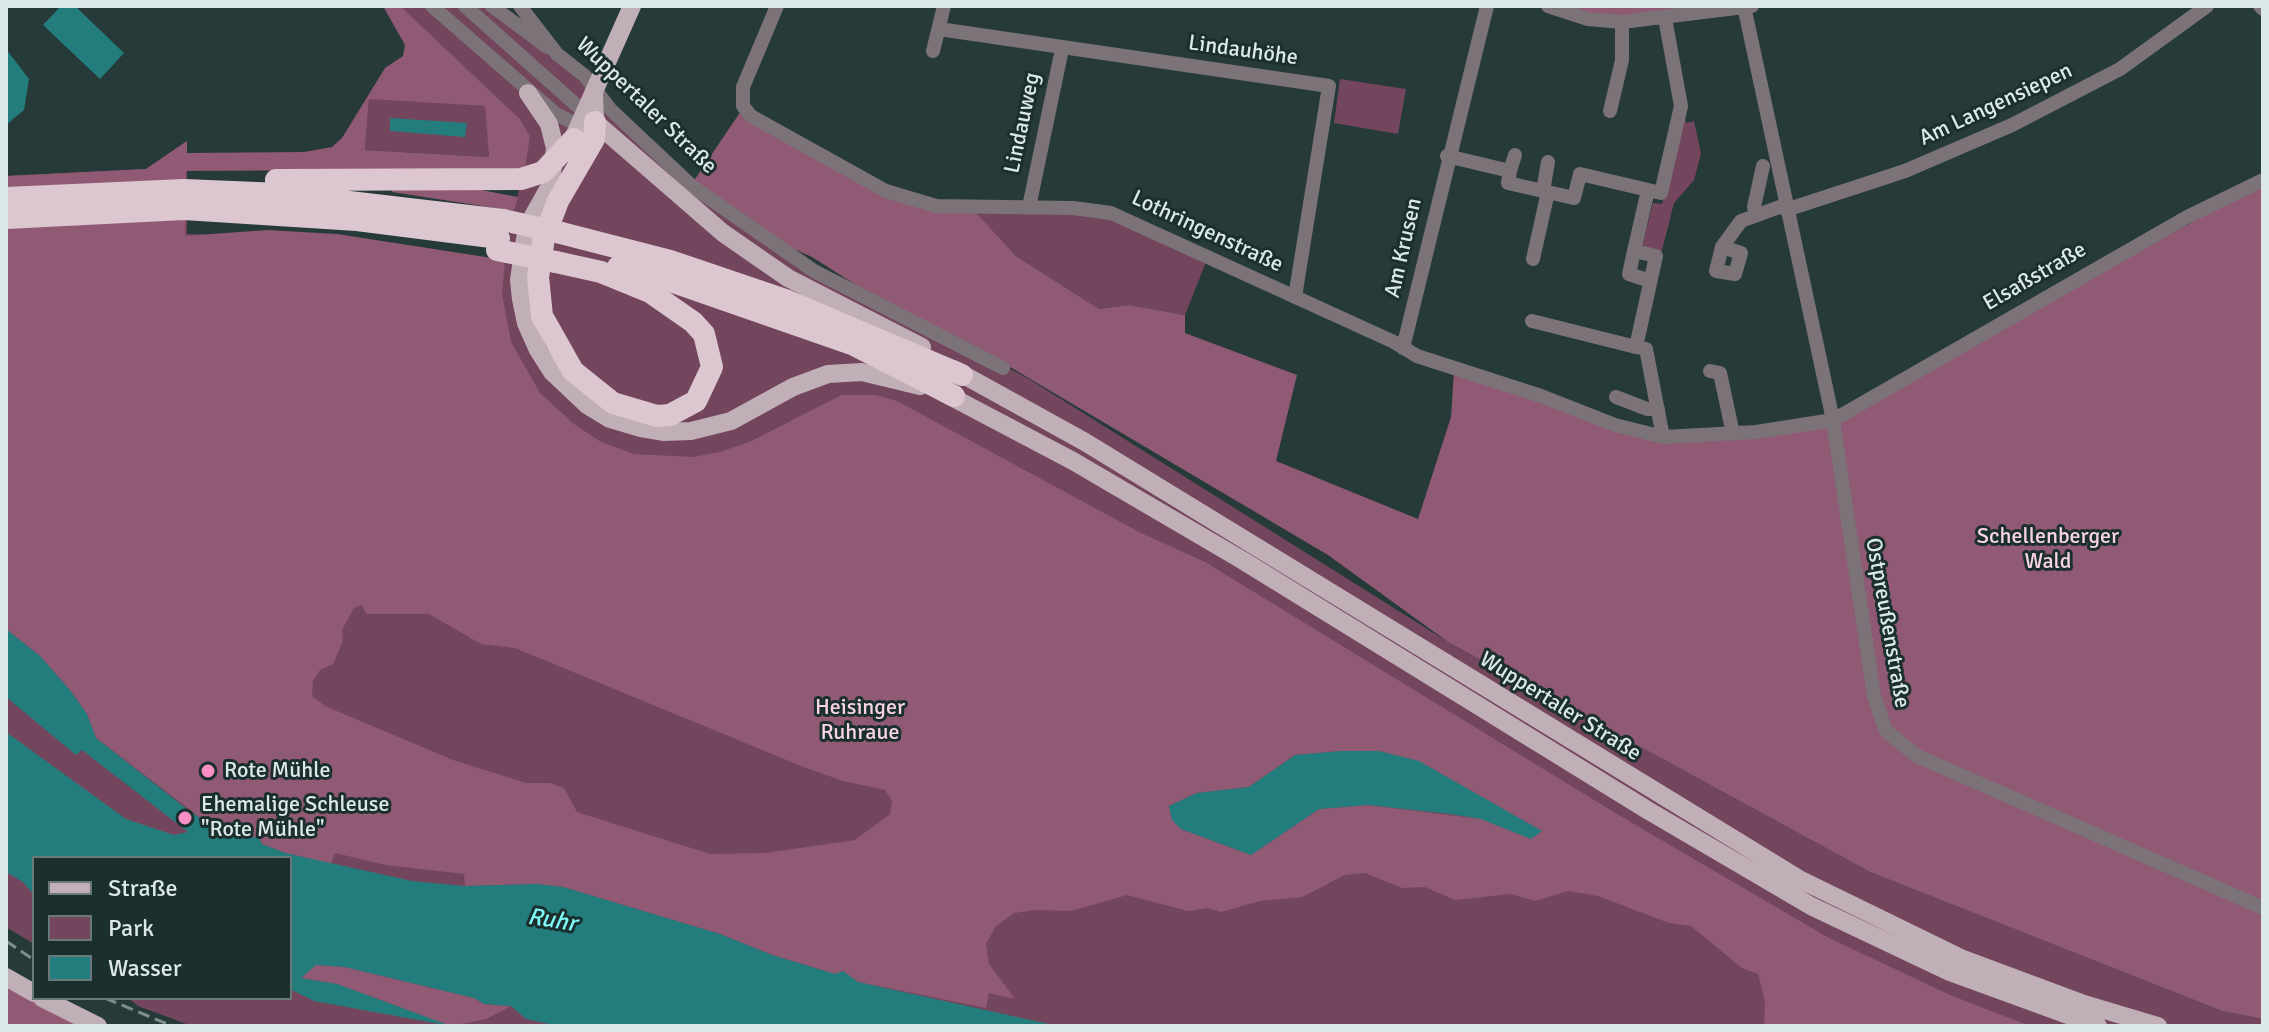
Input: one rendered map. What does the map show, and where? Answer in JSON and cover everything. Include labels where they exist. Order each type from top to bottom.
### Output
[{"type":"highway","points":[[6,218],[184,199],[282,214],[500,236],[557,249],[601,272],[650,292],[693,322],[704,334],[712,367],[708,382],[696,401],[670,415],[657,416],[613,403],[573,371],[542,316],[538,277],[544,238],[558,201],[594,139],[584,124],[552,173],[514,180],[218,182],[184,199]]},
{"type":"highway","points":[[6,198],[184,199],[297,195],[557,249],[670,261],[788,301],[958,386]]},
{"type":"main road","points":[[632,6],[594,92],[584,124],[751,253],[831,303],[929,351],[958,386]]},
{"type":"main road","points":[[528,93],[553,134],[552,173],[532,218],[521,265],[526,323],[552,372],[570,393],[610,419],[663,432],[710,428],[752,412],[811,379],[844,372],[958,386]]},
{"type":"main road","name":"Wuppertaler Straße","points":[[958,386],[1649,811],[1811,906],[1950,972],[2098,1026]]},
{"type":"main road","name":"Wuppertaler Straße","points":[[958,386],[1085,442],[1799,879],[1963,959],[2081,1003],[2158,1026]]},
{"type":"main road","points":[[6,977],[32,992]]},
{"type":"main road","points":[[46,1000],[98,1026]]},
{"type":"street","points":[[432,6],[528,93],[563,118],[584,124]]},
{"type":"street","points":[[465,6],[584,124]]},
{"type":"street","points":[[492,6],[557,54]]},
{"type":"street","name":"Wuppertaler Straße","points":[[520,6],[557,54],[585,76],[594,92],[693,187],[814,271],[1003,368]]},
{"type":"street","name":"Lothringenstraße","points":[[777,6],[743,87],[743,106],[751,116],[886,191],[918,203],[1096,210],[1125,217],[1403,348],[1615,425],[1663,437],[1733,434],[1812,426],[1833,420]]},
{"type":"street","points":[[933,51],[944,6]]},
{"type":"street","name":"Am Krusen","points":[[1403,348],[1447,156],[1487,6]]},
{"type":"street","points":[[1548,6],[1588,19],[1622,22],[1747,7]]},
{"type":"street","name":"Am Langensiepen","points":[[1786,208],[1905,171],[2012,125],[2120,69],[2207,6]]},
{"type":"street","name":"Ostpreußenstraße","points":[[1747,7],[1786,208],[1833,420],[1880,720],[1893,739],[1917,756],[2263,908]]},
{"type":"street","points":[[1515,155],[1508,183],[1574,198],[1580,174],[1661,193],[1681,106],[1665,18]]},
{"type":"street","points":[[1610,111],[1622,60],[1622,22]]},
{"type":"street","name":"Lindauhöhe","points":[[939,29],[1329,86],[1295,297]]},
{"type":"street","name":"Lindauweg","points":[[1029,207],[1062,49]]},
{"type":"street","points":[[1447,156],[1510,171]]},
{"type":"street","points":[[1533,259],[1546,192],[1548,162]]},
{"type":"street","points":[[1757,215],[1754,207],[1763,166]]},
{"type":"street","name":"Elsaßstraße","points":[[1833,420],[2131,248],[2263,180]]},
{"type":"street","points":[[1648,190],[1629,274],[1650,281]]},
{"type":"street","points":[[1722,247],[1741,221],[1786,208]]},
{"type":"street","points":[[1634,251],[1656,256],[1636,347]]},
{"type":"street","points":[[1532,321],[1646,349],[1663,437]]},
{"type":"street","points":[[1710,371],[1720,373],[1733,434]]},
{"type":"street","points":[[1616,397],[1647,409],[1658,409]]},
{"type":"green space","name":"Heisinger Ruhraue","points":[[383,6],[400,6],[520,119],[530,136],[525,169],[186,171],[185,236],[267,230],[337,234],[505,260],[502,294],[511,342],[540,393],[574,424],[601,442],[634,454],[693,457],[720,452],[749,442],[842,395],[876,395],[897,401],[1141,533],[1205,562],[1617,814],[1829,938],[1950,995],[2030,1026],[1764,1026],[1765,1001],[1758,974],[1742,968],[1691,926],[1669,923],[1598,896],[1568,891],[1535,901],[1511,894],[1455,900],[1425,887],[1402,888],[1365,873],[1345,875],[1302,897],[1260,901],[1221,912],[1207,908],[1188,911],[1127,895],[1071,911],[1014,913],[996,926],[986,944],[989,964],[1015,999],[989,993],[986,1008],[858,982],[843,972],[835,974],[772,955],[720,934],[563,887],[537,884],[465,886],[464,874],[386,865],[335,853],[331,864],[285,853],[262,844],[258,837],[243,838],[210,825],[95,737],[87,714],[69,689],[40,656],[6,629],[6,176],[146,169],[187,141],[187,153],[304,152],[332,147],[342,138],[385,68],[403,56],[405,45]],"holes":[[[369,99],[485,106],[489,157],[365,150]],[[362,605],[366,614],[429,614],[481,644],[515,648],[801,766],[843,781],[885,790],[892,801],[890,814],[855,840],[765,853],[710,854],[577,812],[564,788],[550,783],[526,783],[453,760],[325,706],[312,696],[313,681],[320,670],[333,664],[343,641],[342,630],[354,608]],[[1379,751],[1531,839],[1481,819],[1368,805],[1319,809],[1251,855],[1181,829],[1169,806],[1197,793],[1249,787],[1295,755]]]},
{"type":"green space","name":"Heisinger Ruhraue","points":[[399,6],[499,6],[750,231],[1029,379],[1448,642],[1870,872],[2222,1011],[2263,1019],[2263,1026],[192,1026],[138,1006],[130,1000],[292,1000],[292,856],[32,856],[32,943],[6,927],[6,176],[146,169],[187,141],[187,234],[263,236],[503,265],[530,136],[520,119]]},
{"type":"green space","points":[[1558,6],[1721,6],[1605,17]]},
{"type":"green space","points":[[1340,79],[1406,89],[1398,134],[1334,123]]},
{"type":"green space","points":[[369,98],[486,106],[489,157],[365,150]]},
{"type":"green space","name":"Schellenberger Wald","points":[[743,108],[900,199],[972,208],[1016,256],[1099,309],[1129,305],[1185,315],[1185,333],[1297,375],[1276,461],[1418,519],[1451,417],[1454,371],[1644,436],[1796,430],[1940,362],[2263,183],[2263,1019],[2222,1011],[1870,872],[1448,642],[1328,555],[1010,367],[856,285],[812,257],[771,239],[693,182]]},
{"type":"green space","points":[[1684,115],[1686,123],[1694,121],[1701,154],[1694,180],[1674,203],[1661,254],[1641,250],[1653,203],[1662,204]]},
{"type":"green space","points":[[394,187],[481,190],[518,197],[514,211],[392,192]]},
{"type":"green space","points":[[972,208],[1109,216],[1208,257],[1185,315],[1129,305],[1099,309],[1016,256]]},
{"type":"green space","points":[[315,965],[345,967],[474,998],[484,1004],[511,1006],[486,1019],[451,1026],[337,984],[301,978]]},
{"type":"green space","points":[[6,979],[32,993],[32,1000],[45,1000],[93,1026],[6,1026]]},
{"type":"water","points":[[61,6],[75,6],[124,53],[100,79],[43,25]]},
{"type":"water","points":[[6,49],[29,79],[24,110],[6,125]]},
{"type":"water","points":[[390,118],[467,123],[465,137],[390,131]]},
{"type":"water","name":"Ruhr","points":[[6,629],[40,656],[69,689],[87,714],[96,738],[210,825],[243,838],[258,837],[262,844],[285,853],[412,881],[464,886],[537,884],[563,887],[720,934],[772,955],[835,974],[843,971],[858,982],[1058,1026],[559,1026],[526,1019],[511,1006],[484,1004],[474,998],[345,967],[316,965],[301,978],[337,984],[451,1026],[314,1001],[292,990],[292,856],[32,856],[32,893],[23,882],[6,872],[6,732],[126,819],[174,835],[188,832],[82,750],[76,755],[6,697]]},
{"type":"water","points":[[1379,751],[1419,761],[1542,831],[1531,839],[1481,819],[1450,814],[1368,805],[1319,809],[1251,855],[1181,829],[1172,820],[1169,806],[1197,793],[1249,787],[1295,755]]},
{"type":"railway","points":[[6,941],[32,959]]},
{"type":"railway","points":[[110,1000],[172,1026]]},
{"type":"place","name":"Rote Mühle","points":[[208,771]]},
{"type":"place","name":"Ehemalige Schleuse \"Rote Mühle\"","points":[[185,818]]}]
